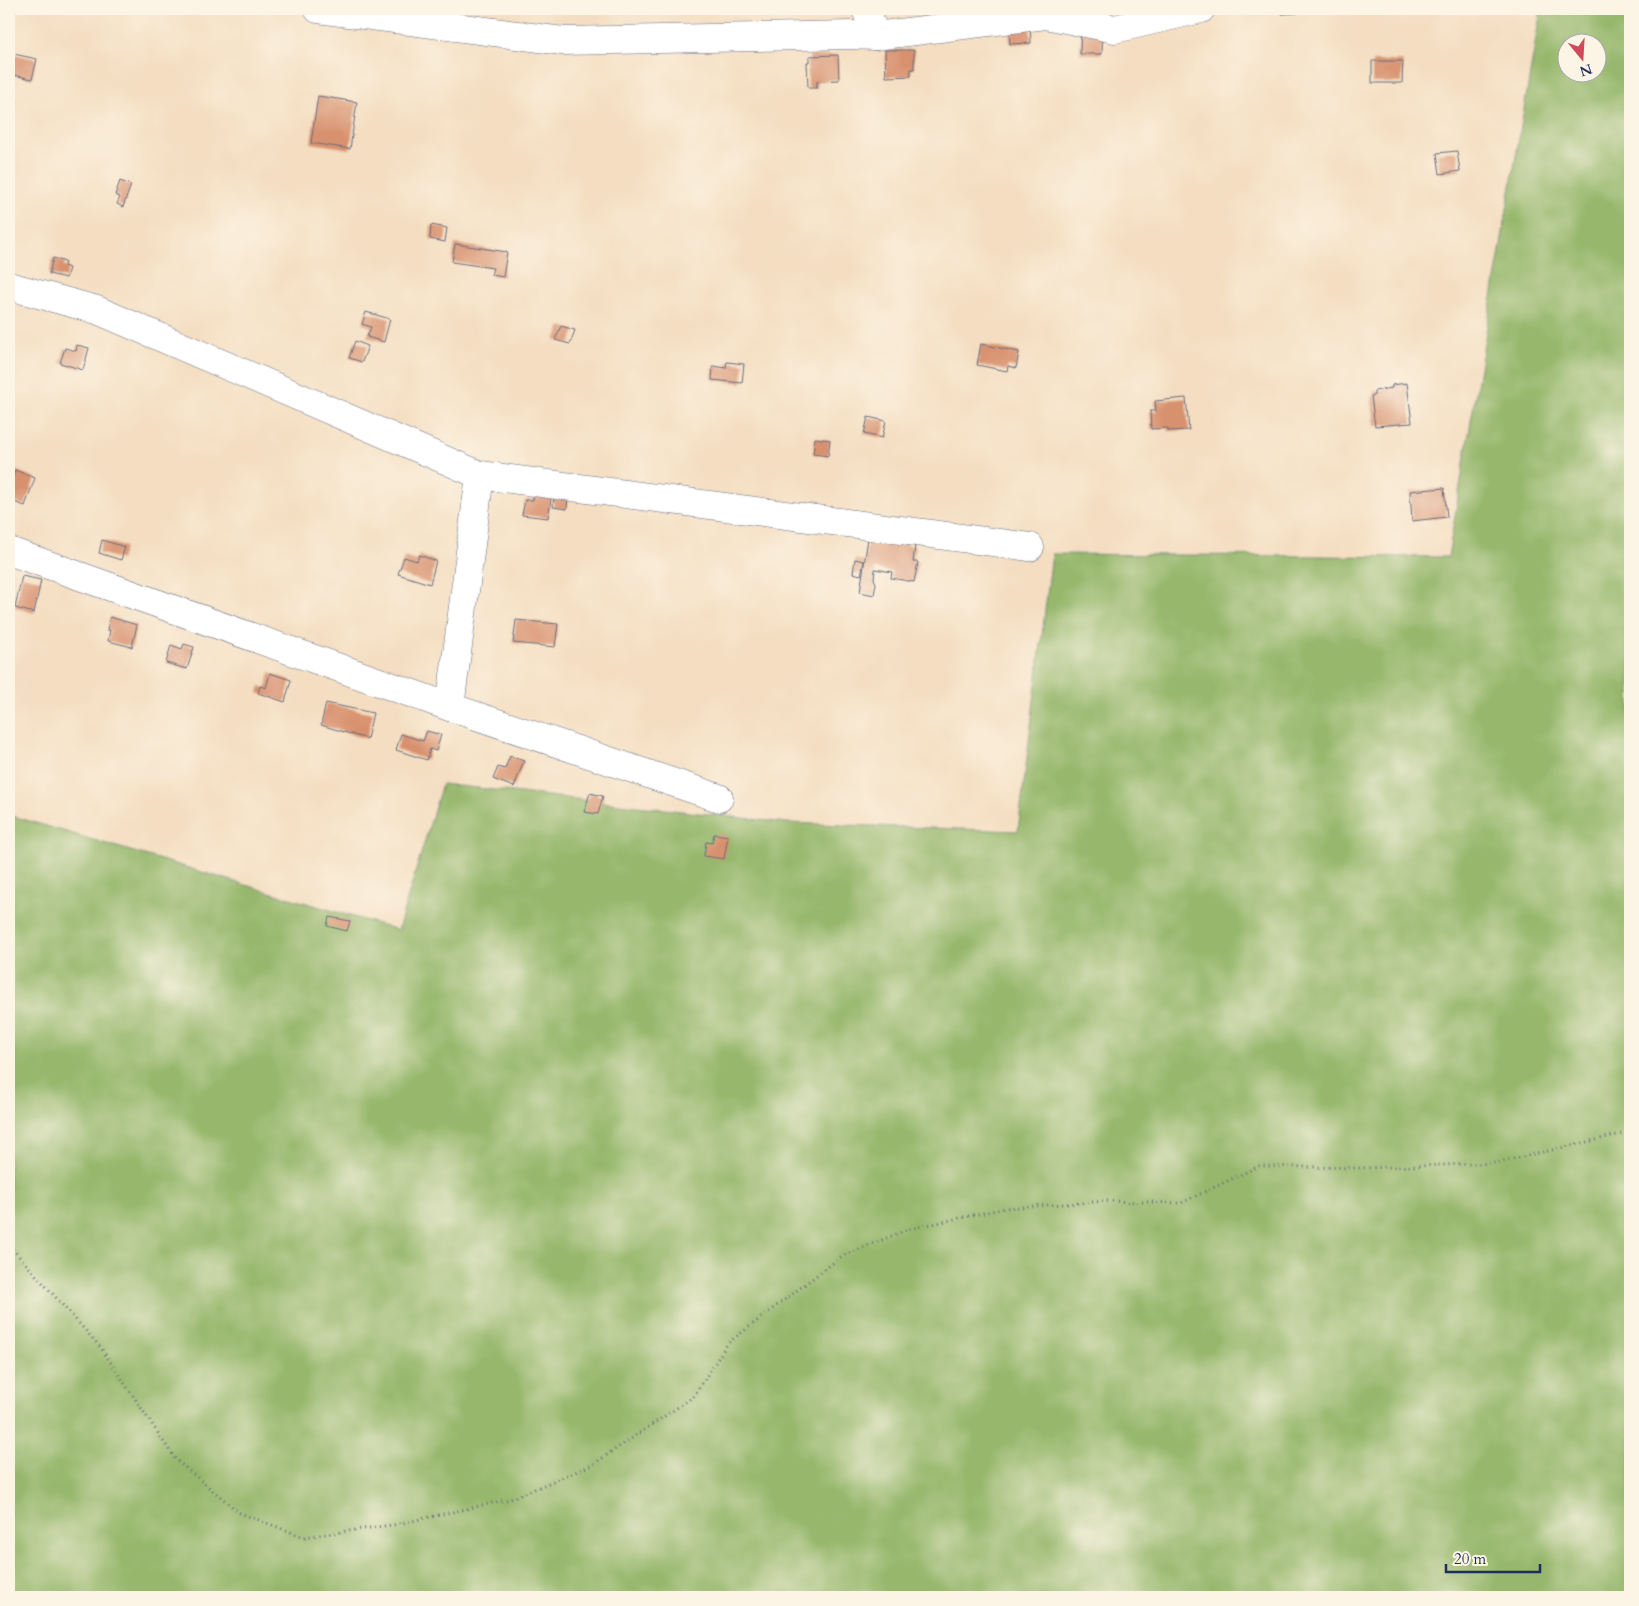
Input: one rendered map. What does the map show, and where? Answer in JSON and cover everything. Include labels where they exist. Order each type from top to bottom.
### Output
[{"type":"street","points":[[318,9],[563,41],[875,36],[1045,12],[1115,29],[1201,9]]},
{"type":"street","points":[[866,9],[875,36]]},
{"type":"street","points":[[9,286],[97,310],[480,475],[1030,547]]},
{"type":"street","points":[[450,707],[480,475]]},
{"type":"street","points":[[9,552],[450,707],[719,798]]},
{"type":"path","points":[[9,1245],[101,1348],[176,1460],[240,1513],[304,1537],[399,1524],[510,1499],[592,1465],[693,1397],[728,1344],[842,1256],[909,1229],[1006,1208],[1107,1201],[1181,1203],[1259,1166],[1360,1168],[1496,1163],[1630,1132]]},
{"type":"green space","points":[[1541,9],[1630,9],[1630,1597],[9,1597],[9,815],[398,930],[442,784],[787,823],[1018,831],[1052,554],[1448,557]]},
{"type":"building","points":[[1008,9],[1030,25],[1031,43],[1010,44]]},
{"type":"building","points":[[1282,9],[1297,9],[1297,13],[1282,14]]},
{"type":"building","points":[[1081,20],[1103,22],[1102,54],[1080,54]]},
{"type":"building","points":[[885,50],[914,50],[914,69],[911,69],[911,76],[886,77]]},
{"type":"building","points":[[9,53],[37,59],[32,79],[9,74]]},
{"type":"building","points":[[838,55],[839,80],[817,81],[817,88],[808,88],[807,62],[809,62],[809,56]]},
{"type":"building","points":[[1372,61],[1403,61],[1402,83],[1372,83]]},
{"type":"building","points":[[318,96],[357,102],[350,149],[311,143]]},
{"type":"building","points":[[9,99],[16,101],[12,115],[9,114]]},
{"type":"building","points":[[1457,151],[1460,171],[1440,174],[1437,153]]},
{"type":"building","points":[[120,181],[131,185],[123,207],[117,204],[120,197],[115,195]]},
{"type":"building","points":[[431,225],[447,228],[445,242],[430,239]]},
{"type":"building","points":[[455,244],[507,252],[503,277],[491,275],[493,268],[452,262]]},
{"type":"building","points":[[53,258],[65,262],[64,266],[69,268],[66,278],[49,274]]},
{"type":"building","points":[[366,312],[390,319],[384,342],[367,337],[371,327],[362,324]]},
{"type":"building","points":[[561,326],[575,330],[570,344],[555,340]]},
{"type":"building","points":[[355,341],[368,346],[362,362],[349,358]]},
{"type":"building","points":[[981,344],[1019,352],[1016,368],[1008,366],[1007,371],[977,365]]},
{"type":"building","points":[[77,345],[89,348],[83,370],[60,363],[65,348],[76,351]]},
{"type":"building","points":[[727,362],[744,364],[742,383],[712,380],[713,366],[726,368]]},
{"type":"building","points":[[1407,383],[1412,423],[1375,426],[1371,396],[1374,396],[1374,391],[1392,388],[1392,385]]},
{"type":"building","points":[[1186,398],[1189,430],[1168,431],[1168,428],[1151,429],[1150,411],[1156,411],[1155,401]]},
{"type":"building","points":[[868,417],[886,421],[882,438],[864,434]]},
{"type":"building","points":[[815,438],[830,440],[828,456],[813,454]]},
{"type":"building","points":[[15,470],[35,478],[25,506],[9,498],[9,476],[13,478]]},
{"type":"building","points":[[535,483],[553,486],[548,518],[522,515],[525,500],[533,500]]},
{"type":"building","points":[[1444,488],[1447,517],[1412,521],[1410,491]]},
{"type":"building","points":[[554,493],[568,495],[567,509],[553,507]]},
{"type":"building","points":[[868,538],[915,546],[913,562],[918,562],[914,582],[891,578],[892,572],[875,569],[874,579],[876,583],[874,595],[860,592]]},
{"type":"building","points":[[102,540],[125,547],[121,560],[99,553]]},
{"type":"building","points":[[419,555],[436,561],[430,584],[398,574],[404,557],[417,561]]},
{"type":"building","points":[[855,559],[864,561],[861,575],[853,573]]},
{"type":"building","points":[[22,576],[41,580],[34,613],[15,608]]},
{"type":"building","points":[[110,617],[137,625],[132,647],[108,641],[110,630],[107,630]]},
{"type":"building","points":[[516,620],[558,624],[555,647],[513,643]]},
{"type":"building","points":[[184,644],[194,647],[187,669],[166,663],[171,645],[182,649]]},
{"type":"building","points":[[270,673],[291,680],[285,702],[258,693],[260,686],[266,688]]},
{"type":"building","points":[[326,703],[373,713],[367,739],[321,725]]},
{"type":"building","points":[[427,731],[441,735],[436,751],[430,749],[427,760],[396,750],[401,734],[423,741]]},
{"type":"building","points":[[510,756],[524,761],[514,787],[493,779],[498,767],[505,769]]},
{"type":"building","points":[[590,793],[603,796],[598,814],[584,812]]},
{"type":"building","points":[[714,834],[728,836],[724,859],[704,856],[706,842],[712,843]]},
{"type":"building","points":[[329,917],[350,921],[347,931],[327,926]]}]
